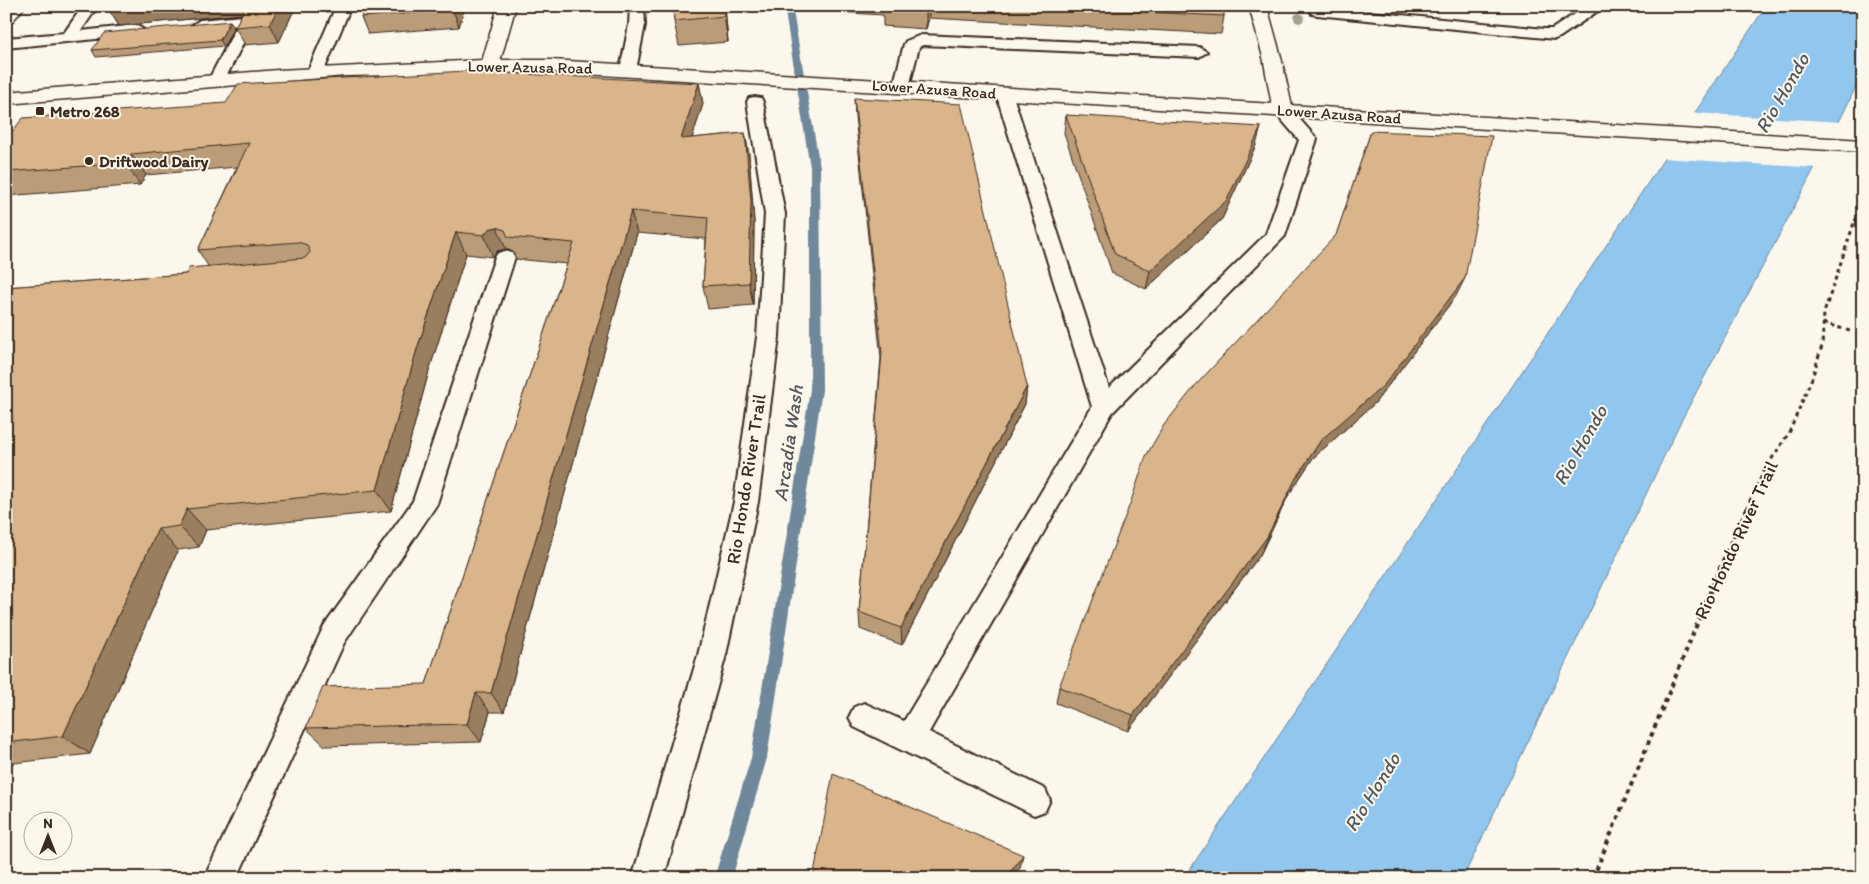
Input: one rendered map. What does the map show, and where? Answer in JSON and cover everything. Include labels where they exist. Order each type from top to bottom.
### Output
[{"type":"main road","points":[[490,65],[506,6]]},
{"type":"main road","points":[[1258,6],[1284,111]]},
{"type":"main road","name":"Lower Azusa Road","points":[[6,98],[315,73],[490,65],[628,70],[1592,131],[1863,146]]},
{"type":"lane","points":[[69,37],[91,6]]},
{"type":"lane","points":[[315,73],[344,6]]},
{"type":"lane","points":[[628,70],[637,25],[637,6]]},
{"type":"lane","points":[[1315,6],[1316,11],[1555,34],[1598,6]]},
{"type":"lane","points":[[188,26],[251,13]]},
{"type":"lane","points":[[216,81],[251,13]]},
{"type":"lane","points":[[6,43],[148,29]]},
{"type":"lane","points":[[901,87],[912,44],[922,40],[1199,52]]},
{"type":"lane","points":[[1004,94],[1104,407]]},
{"type":"lane","name":"Rio Hondo River Trail","points":[[648,878],[712,655],[746,502],[768,337],[775,214],[755,102]]},
{"type":"lane","points":[[910,738],[1104,407],[1275,236],[1308,139],[1284,111]]},
{"type":"lane","points":[[220,878],[334,635],[424,504],[505,257]]},
{"type":"lane","points":[[864,717],[1034,800]]},
{"type":"path","name":"Rio Hondo River Trail","points":[[1592,878],[1737,528],[1765,469],[1789,432],[1812,378],[1822,346],[1824,313],[1863,198]]},
{"type":"path","points":[[1823,323],[1850,331]]},
{"type":"water","name":"Rio Hondo","points":[[1766,6],[1863,6],[1863,72],[1841,118],[1678,427],[1463,878],[1184,878]]},
{"type":"pier","points":[[1693,113],[1842,122],[1817,168],[1662,158]]},
{"type":"building","points":[[109,6],[130,6],[108,8]]},
{"type":"building","points":[[246,6],[279,6],[270,24],[235,27]]},
{"type":"building","points":[[365,6],[454,6],[453,10],[361,17]]},
{"type":"building","points":[[673,6],[723,6],[724,16],[674,21]]},
{"type":"building","points":[[884,6],[927,6],[926,11],[882,9]]},
{"type":"building","points":[[1030,6],[1223,6],[1224,16]]},
{"type":"building","points":[[230,21],[220,40],[92,50],[104,33]]},
{"type":"building","points":[[466,71],[699,83],[681,139],[745,133],[751,201],[749,283],[703,286],[708,218],[631,211],[491,693],[476,693],[467,724],[306,728],[323,687],[426,684],[574,243],[508,237],[505,230],[497,227],[489,229],[484,235],[456,232],[417,349],[377,490],[187,509],[179,526],[158,529],[63,736],[6,743],[6,287],[186,274],[189,268],[305,258],[310,252],[307,245],[298,242],[198,250],[249,143],[131,154],[125,163],[6,172],[6,139],[23,118],[226,103],[238,84]]},
{"type":"building","points":[[854,98],[961,104],[1027,386],[901,628],[859,612],[882,353]]},
{"type":"building","points":[[1066,115],[1261,127],[1227,200],[1150,271],[1115,254]]},
{"type":"building","points":[[1371,131],[1492,136],[1465,278],[1384,385],[1321,440],[1296,478],[1267,537],[1133,715],[1059,687],[1130,504],[1146,456],[1164,425],[1195,386],[1336,235]]},
{"type":"building","points":[[833,774],[1023,855],[1006,878],[813,878]]},
{"type":"waterway","name":"Arcadia Wash","points":[[723,878],[759,758],[816,390],[815,167],[788,6]]},
{"type":"place","name":"Metro 268","points":[[40,111]]},
{"type":"place","name":"Driftwood Dairy","points":[[89,161]]}]
